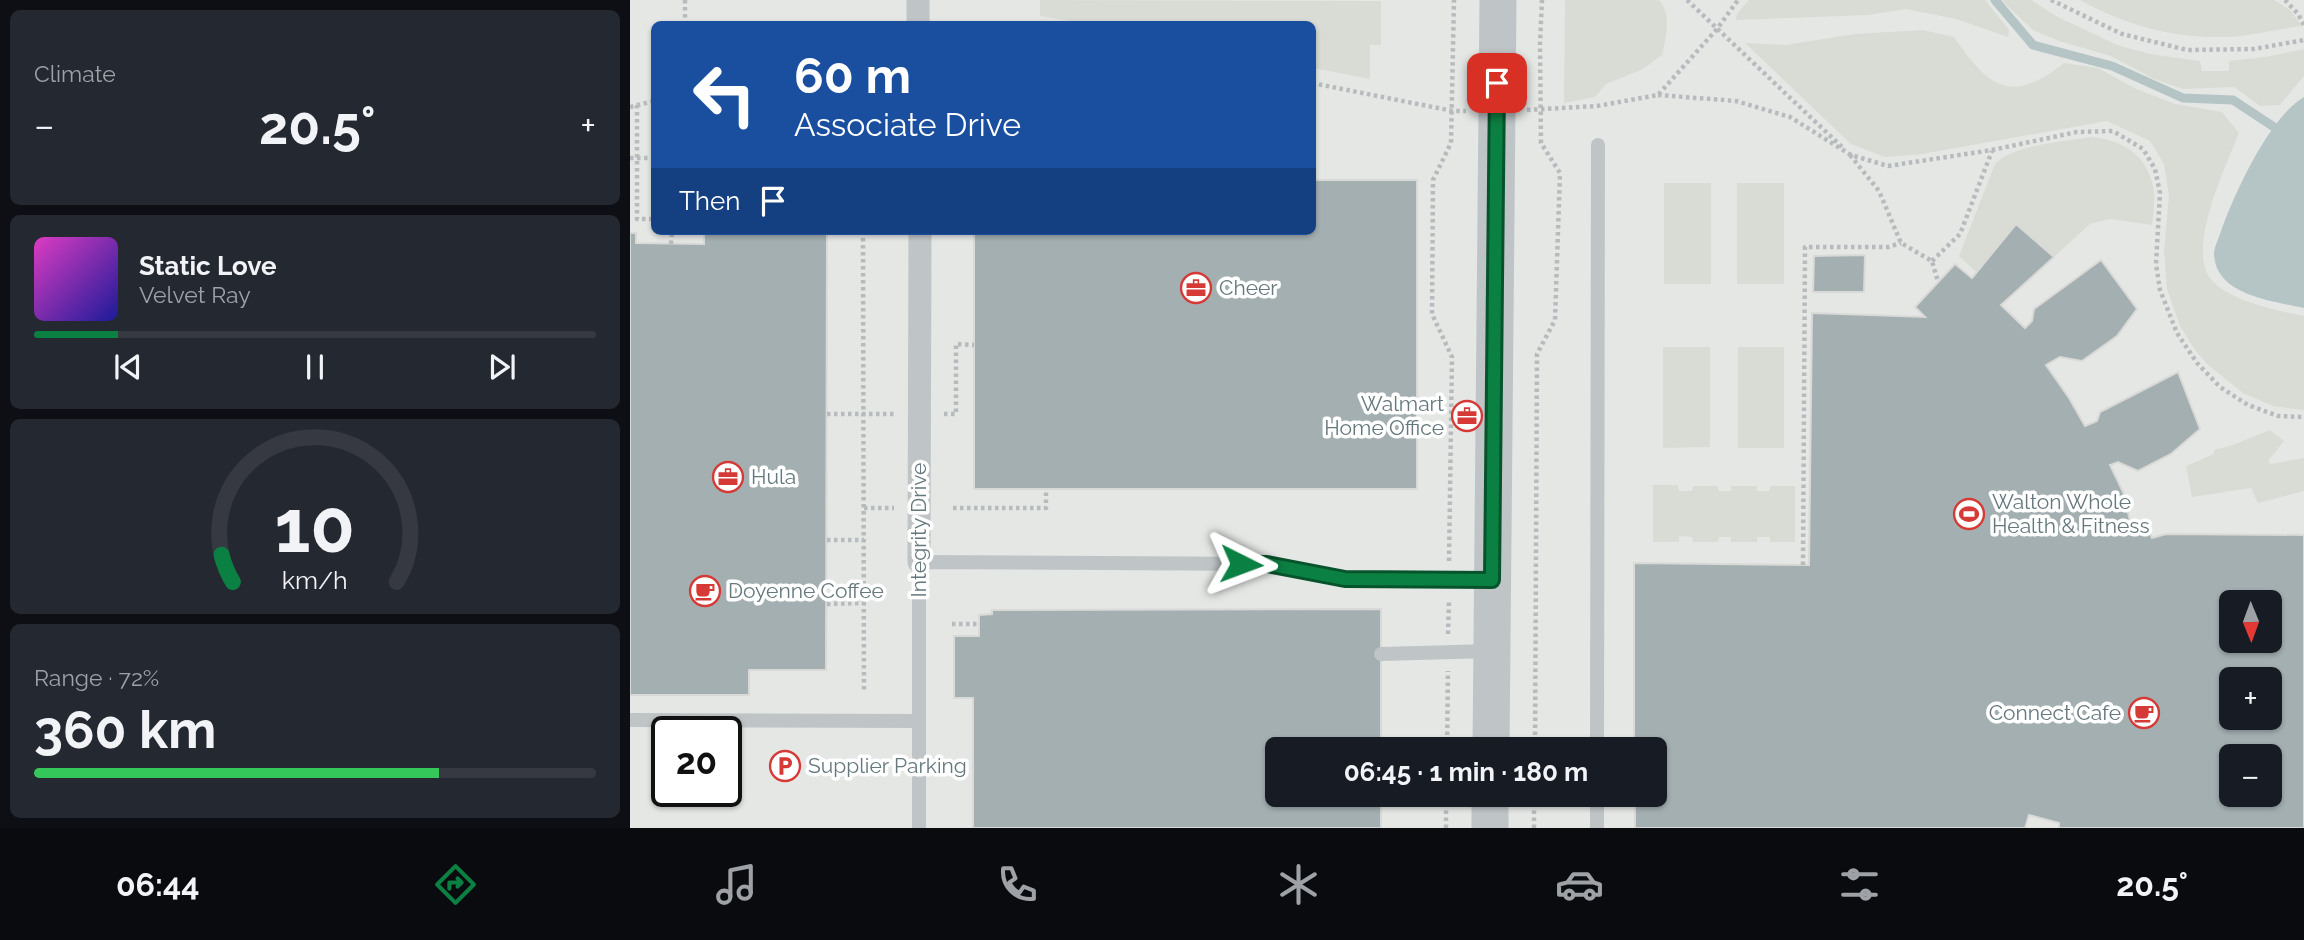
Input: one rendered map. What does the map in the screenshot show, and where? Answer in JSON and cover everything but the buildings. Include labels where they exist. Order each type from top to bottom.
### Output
[{"type":"street","points":[[918,0],[918,21]]},
{"type":"street","points":[[1491,737],[1498,0]]},
{"type":"street","name":"Integrity Drive","points":[[919,562],[920,235]]},
{"type":"street","points":[[1490,807],[1490,828]]},
{"type":"lane","points":[[1597,737],[1598,145]]},
{"type":"lane","points":[[919,562],[1267,564],[1345,579],[1492,580]]},
{"type":"lane","name":"Integrity Drive","points":[[919,562],[919,828]]},
{"type":"lane","points":[[1381,654],[1492,651]]},
{"type":"lane","points":[[630,720],[919,721]]},
{"type":"lane","points":[[1597,807],[1597,828]]},
{"type":"path","points":[[685,0],[685,21]]},
{"type":"path","points":[[1449,555],[1452,357],[1432,314],[1433,180],[1451,143],[1454,0]]},
{"type":"path","points":[[1535,737],[1537,355],[1555,320],[1560,173],[1541,143],[1542,0]]},
{"type":"path","points":[[1688,0],[1851,155],[1879,191],[1902,243],[1931,261],[1938,282]]},
{"type":"path","points":[[1658,95],[1717,29],[1738,0]]},
{"type":"path","points":[[2051,0],[2122,34],[2187,50],[2254,49],[2304,40]]},
{"type":"path","points":[[2285,0],[2304,25]]},
{"type":"path","points":[[1316,84],[1453,111],[1474,111]]},
{"type":"path","points":[[1525,110],[1597,106],[1658,95],[1736,101],[1790,117],[1851,155],[1888,166],[1992,150],[2077,132],[2113,131],[2143,149],[2155,169],[2160,193],[2156,264],[2160,290],[2177,333],[2197,363],[2220,387],[2248,405],[2278,416],[2304,416]]},
{"type":"path","points":[[630,107],[651,102]]},
{"type":"path","points":[[637,105],[637,219],[651,219]]},
{"type":"path","points":[[1931,261],[1960,234],[1992,150]]},
{"type":"path","points":[[630,158],[651,158]]},
{"type":"path","points":[[671,244],[672,235]]},
{"type":"path","points":[[863,235],[864,692]]},
{"type":"path","points":[[1803,565],[1805,247],[1888,247],[1902,243]]},
{"type":"path","points":[[953,508],[1046,508],[1046,489]]},
{"type":"path","points":[[827,540],[864,540]]},
{"type":"path","points":[[827,604],[863,603]]},
{"type":"path","points":[[1448,635],[1449,604]]},
{"type":"path","points":[[952,624],[979,624]]},
{"type":"path","points":[[1447,737],[1448,671]]},
{"type":"path","points":[[1446,807],[1446,828]]},
{"type":"path","points":[[1534,807],[1534,828]]},
{"type":"shaded area","name":"Walmart Home Office","points":[[630,0],[2304,0],[2304,828],[630,828]]},
{"type":"shaded area","points":[[1040,0],[1381,1],[1381,45],[1370,45],[1370,79],[1316,69],[1316,21],[1069,21],[1040,16]]},
{"type":"shaded area","points":[[1565,0],[1659,0],[1667,19],[1662,55],[1643,69],[1606,84],[1595,97],[1564,103]]},
{"type":"shaded area","points":[[1749,0],[1985,0],[2009,30],[2008,37],[1956,19],[1906,9],[1868,15],[1736,20],[1737,14]]},
{"type":"shaded area","points":[[2001,0],[2031,0],[2058,17],[2117,45],[2150,54],[2200,61],[2202,71],[2229,71],[2229,61],[2304,49],[2304,76],[2280,105],[2260,106],[2234,87],[2183,89],[2154,79],[2111,56],[2059,41],[2033,30]]},
{"type":"shaded area","points":[[2080,0],[2274,0],[2290,10],[2302,26],[2231,37],[2184,35],[2130,23]]},
{"type":"shaded area","points":[[1923,30],[1954,37],[1978,68],[2002,85],[2015,87],[2029,84],[2064,63],[2098,68],[2134,88],[2175,104],[2222,112],[2239,133],[2211,206],[2203,246],[2204,264],[2210,278],[2228,293],[2253,303],[2304,316],[2304,410],[2273,406],[2243,393],[2207,364],[2180,326],[2167,289],[2164,251],[2169,196],[2164,164],[2150,141],[2107,121],[1922,154],[1885,157],[1851,144],[1745,43],[1785,45],[1855,34]]},
{"type":"shaded area","points":[[2304,97],[2304,308],[2256,297],[2233,286],[2218,270],[2214,254],[2234,199],[2265,139],[2291,107]]},
{"type":"shaded area","points":[[2092,137],[2123,145],[2145,165],[2154,191],[2152,225],[2110,219],[2090,224],[2054,257],[2016,224],[1976,272],[1959,256],[1995,164],[2003,157],[2027,148]]},
{"type":"shaded area","points":[[1664,183],[1711,183],[1711,284],[1664,284]]},
{"type":"shaded area","points":[[1737,183],[1784,183],[1784,284],[1737,284]]},
{"type":"shaded area","points":[[1663,347],[1710,347],[1710,447],[1663,448]]},
{"type":"shaded area","points":[[1738,347],[1784,347],[1784,448],[1738,448]]},
{"type":"shaded area","points":[[2270,430],[2284,441],[2268,461],[2271,464],[2304,458],[2304,491],[2258,503],[2251,488],[2192,497],[2186,466],[2214,454],[2214,450]]},
{"type":"shaded area","points":[[1653,485],[1678,485],[1679,491],[1692,491],[1693,486],[1718,486],[1719,491],[1731,491],[1731,486],[1757,486],[1757,491],[1769,491],[1770,486],[1795,486],[1795,542],[1770,542],[1770,537],[1757,537],[1757,542],[1731,542],[1731,537],[1719,537],[1718,542],[1693,542],[1692,537],[1679,536],[1679,542],[1653,542]]},
{"type":"waterway","points":[[1995,0],[2033,45],[2112,66],[2183,98],[2233,100],[2274,127]]},
{"type":"place","name":"Cheer","points":[[1196,288]]},
{"type":"place","name":"Walmart Home Office","points":[[1467,416]]},
{"type":"place","name":"Hula","points":[[728,477]]},
{"type":"place","name":"Walton Whole Health & Fitness","points":[[1969,514]]},
{"type":"place","name":"Doyenne Coffee","points":[[705,591]]},
{"type":"place","name":"Connect Cafe","points":[[2144,713]]},
{"type":"place","name":"Supplier Parking","points":[[785,766]]},
{"type":"route","points":[[1241,564],[1267,564],[1345,579],[1492,580],[1497,83]]}]
